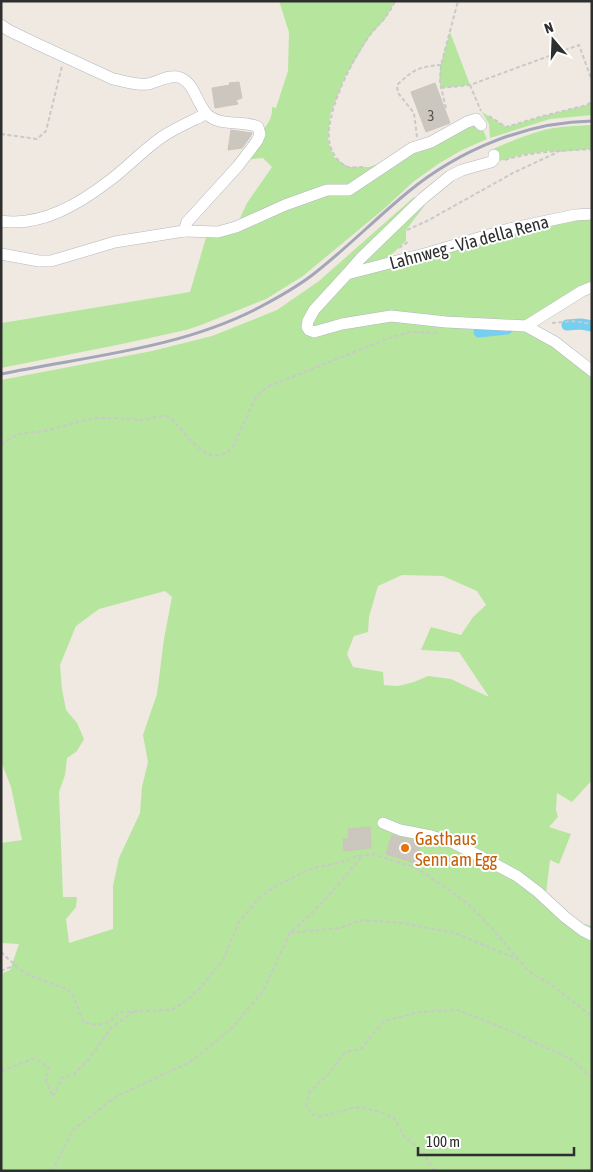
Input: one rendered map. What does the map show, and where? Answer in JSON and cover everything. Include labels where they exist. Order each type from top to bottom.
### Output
[{"type":"lane","points":[[1,25],[100,74],[126,82],[149,84],[170,77],[178,77],[187,82],[206,114],[226,123],[244,123],[258,127],[260,134],[257,141],[238,166],[187,222],[184,231]]},
{"type":"lane","points":[[1,221],[26,222],[49,216],[72,206],[109,181],[163,136],[206,114]]},
{"type":"lane","points":[[1,254],[39,261],[51,261],[115,242],[184,231],[218,232],[236,227],[285,204],[327,190],[349,190],[412,148],[431,142],[476,119],[481,125]]},
{"type":"lane","name":"Lahnweg - Via della Rena","points":[[499,157],[491,162],[462,170],[450,176],[422,199],[360,259],[314,310],[307,327],[314,332],[342,324],[391,316],[446,322],[526,326]]},
{"type":"lane","name":"Lahnweg - Via della Rena","points":[[347,274],[509,229],[575,215],[592,214]]},
{"type":"lane","points":[[592,287],[582,291],[526,326],[555,342],[592,371]]},
{"type":"lane","points":[[383,824],[454,843],[485,859],[517,876],[565,917],[592,935]]},
{"type":"path","points":[[369,167],[348,167],[334,157],[328,141],[330,115],[345,77],[370,35],[385,19],[395,1]]},
{"type":"path","points":[[446,108],[440,84],[441,65],[458,1]]},
{"type":"path","points":[[441,88],[470,85],[579,44],[592,81]]},
{"type":"path","points":[[1,134],[37,138],[46,131],[64,57]]},
{"type":"path","points":[[418,146],[414,113],[398,93],[397,85],[409,73],[424,66],[441,65]]},
{"type":"path","points":[[470,85],[482,112],[506,127],[587,105],[592,101]]},
{"type":"path","points":[[499,157],[548,151],[592,149]]},
{"type":"path","points":[[411,224],[406,230],[427,221],[513,173],[558,152]]},
{"type":"path","points":[[550,323],[573,321],[592,324]]},
{"type":"path","points":[[1,444],[18,435],[42,432],[87,420],[106,418],[143,420],[164,416],[172,419],[193,444],[210,455],[217,456],[229,451],[233,447],[255,399],[267,387],[389,338],[412,332],[439,333]]},
{"type":"path","points":[[1,952],[26,974],[64,988],[74,994],[83,1022],[97,1025],[111,1021],[119,1012],[171,1010],[186,1001],[200,988],[224,960],[239,922],[258,898],[310,869],[372,854],[417,868],[467,902],[492,928],[528,971],[550,984],[592,1016]]},
{"type":"path","points":[[52,1171],[73,1130],[116,1096],[190,1062],[232,1028],[263,992],[290,933],[331,893],[363,855]]},
{"type":"path","points":[[290,933],[340,928],[361,920],[402,923],[455,932],[519,960]]},
{"type":"path","points":[[1,971],[15,965]]},
{"type":"path","points":[[435,1171],[421,1150],[403,1136],[395,1119],[378,1111],[356,1107],[323,1116],[312,1115],[306,1105],[310,1091],[328,1075],[345,1052],[361,1049],[384,1021],[418,1012],[458,1010],[506,1029],[571,1059],[592,1078]]},
{"type":"path","points":[[1,1072],[35,1058],[49,1068],[46,1081],[54,1097],[62,1078],[74,1074],[89,1059],[110,1029],[135,1011]]},
{"type":"green space","points":[[279,1],[395,1],[385,19],[370,35],[345,77],[330,115],[328,141],[334,157],[348,167],[369,167],[399,157],[467,122],[481,125],[487,139],[462,150],[413,182],[385,208],[303,276],[266,299],[186,330],[1,368],[2,323],[190,292],[208,231],[236,227],[247,203],[272,167],[263,158],[242,160],[268,123],[272,107],[276,108],[288,71],[289,32]]},
{"type":"green space","points":[[450,32],[470,85],[441,88],[441,67]]},
{"type":"green space","points":[[592,101],[592,115],[550,119],[490,138],[489,124],[482,112],[506,127],[587,105]]},
{"type":"green space","points":[[592,125],[592,149],[547,151],[491,162],[494,155],[491,150],[524,136],[568,126]]},
{"type":"green space","points":[[414,197],[425,205],[406,230],[406,241],[391,255],[385,264],[592,216],[592,286],[526,326],[592,366],[592,780],[572,802],[557,793],[556,810],[558,817],[549,827],[571,834],[559,864],[550,860],[545,902],[576,927],[585,924],[592,926],[592,1171],[1,1171],[1,974],[10,970],[19,944],[1,943],[1,843],[22,840],[11,787],[1,761],[1,380],[152,351],[212,336],[277,310],[319,281]],"holes":[[[402,575],[443,576],[477,591],[486,605],[473,617],[461,635],[431,627],[421,650],[459,652],[489,697],[451,679],[428,676],[398,686],[384,685],[383,672],[353,667],[347,654],[354,636],[368,632],[369,617],[378,586]],[[165,591],[172,597],[157,694],[143,735],[148,762],[142,787],[140,813],[119,858],[113,886],[113,929],[69,943],[66,919],[76,907],[77,897],[63,897],[59,792],[65,775],[67,758],[77,751],[84,739],[77,723],[66,710],[60,665],[76,626],[99,609]]]},
{"type":"building","points":[[239,82],[242,98],[236,100],[238,104],[215,108],[212,88]]},
{"type":"building","points":[[435,83],[450,123],[426,132],[411,92]]},
{"type":"building","points":[[231,130],[252,133],[242,148],[228,150]]},
{"type":"building","points":[[370,827],[371,848],[344,851],[343,839],[349,839],[348,829]]},
{"type":"building","points":[[392,835],[422,842],[415,863],[386,854]]},
{"type":"waterway","points":[[567,325],[581,324],[592,326]]},
{"type":"waterway","points":[[479,332],[507,329]]},
{"type":"railway","points":[[1,374],[133,350],[198,333],[229,321],[266,304],[305,280],[336,256],[408,192],[449,163],[471,151],[518,133],[567,123],[592,121]]},
{"type":"place","name":"Gasthaus Senn am Egg","points":[[405,848]]}]
